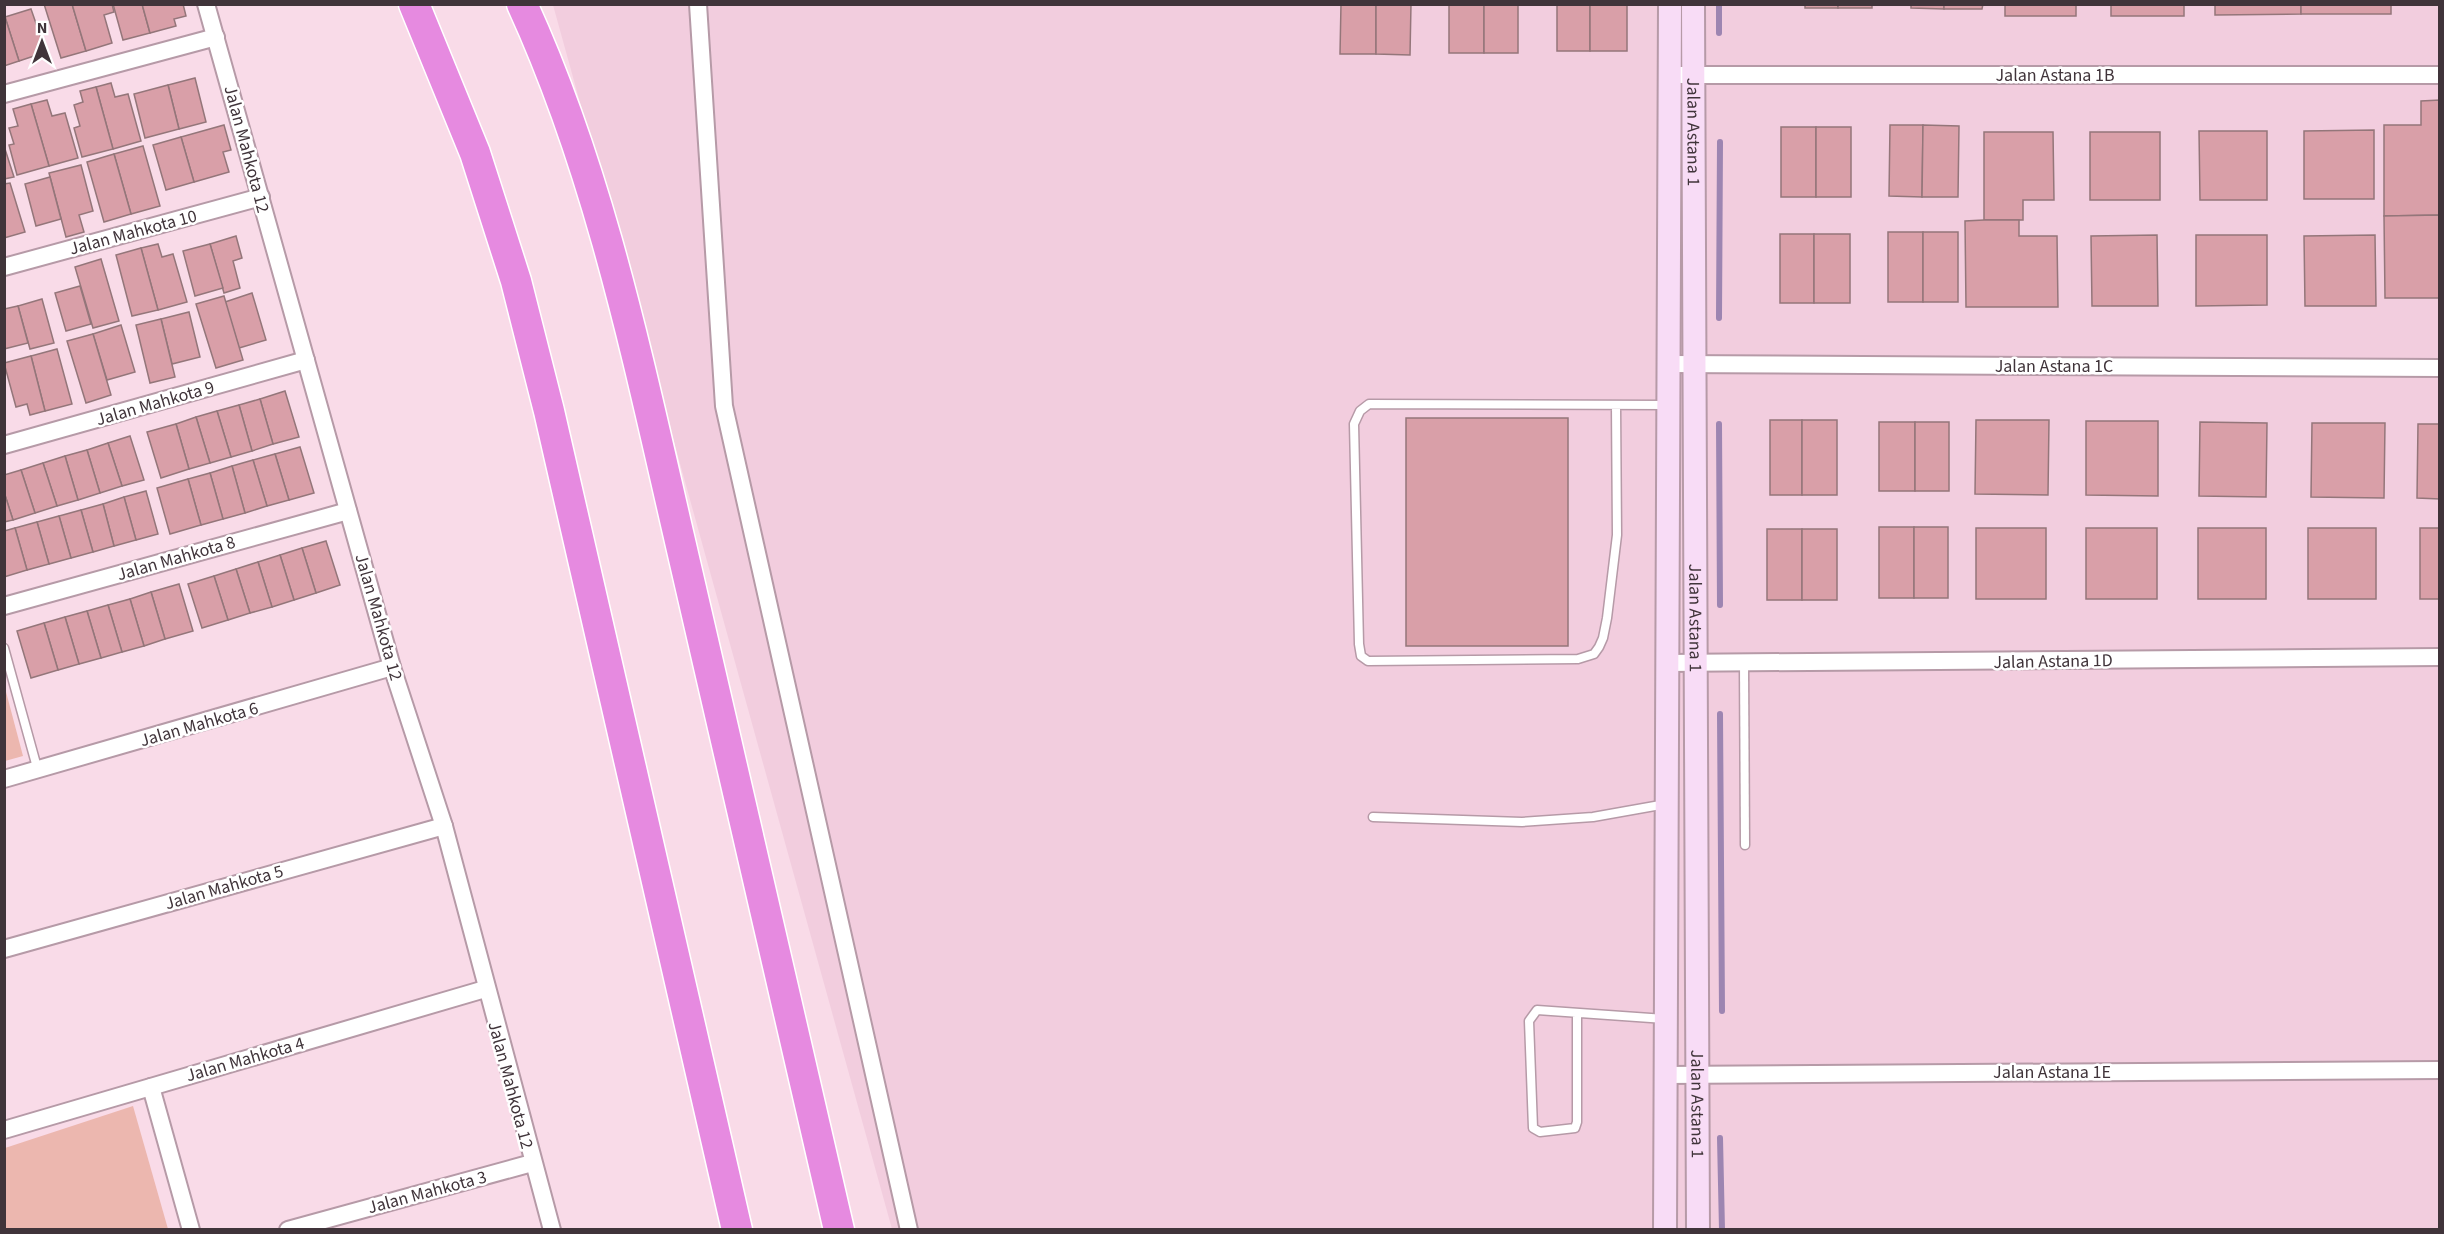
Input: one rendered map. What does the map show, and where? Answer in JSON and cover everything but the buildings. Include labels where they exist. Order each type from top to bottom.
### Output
[{"type":"highway","points":[[414,4],[475,153],[516,281],[549,411],[737,1230]]},
{"type":"highway","points":[[522,4],[537,38],[593,195],[615,273],[653,425],[839,1230]]},
{"type":"street","name":"Jalan Mahkota 12","points":[[207,4],[392,667],[444,826],[485,989],[552,1230]]},
{"type":"street","points":[[698,4],[724,406],[909,1230]]},
{"type":"street","name":"Jalan Astana 1","points":[[1665,1230],[1670,4]]},
{"type":"street","name":"Jalan Astana 1","points":[[1693,4],[1698,1230]]},
{"type":"street","points":[[4,94],[216,37]]},
{"type":"street","name":"Jalan Astana 1B","points":[[1670,75],[2439,75]]},
{"type":"street","name":"Jalan Mahkota 10","points":[[4,267],[261,197]]},
{"type":"street","name":"Jalan Mahkota 9","points":[[4,445],[306,360]]},
{"type":"street","name":"Jalan Astana 1C","points":[[1668,364],[2439,368]]},
{"type":"street","name":"Jalan Mahkota 8","points":[[4,606],[348,511]]},
{"type":"street","name":"Jalan Astana 1D","points":[[1667,663],[2439,657]]},
{"type":"street","name":"Jalan Mahkota 6","points":[[4,779],[39,771],[392,667]]},
{"type":"street","name":"Jalan Mahkota 5","points":[[4,949],[444,826]]},
{"type":"street","name":"Jalan Mahkota 4","points":[[5,1130],[485,989]]},
{"type":"street","name":"Jalan Astana 1E","points":[[1665,1075],[2439,1070]]},
{"type":"street","points":[[151,1087],[191,1230]]},
{"type":"street","name":"Jalan Mahkota 3","points":[[288,1230],[532,1163]]},
{"type":"lane","points":[[1616,405],[1617,536],[1603,638],[1594,654],[1578,659],[1368,661],[1361,656],[1354,424],[1360,411],[1369,404],[1668,405]]},
{"type":"lane","points":[[4,648],[39,771]]},
{"type":"lane","points":[[1744,664],[1745,845]]},
{"type":"lane","points":[[1373,817],[1522,822],[1593,817],[1667,804]]},
{"type":"lane","points":[[1577,1013],[1577,1122],[1575,1128],[1540,1132],[1533,1128],[1529,1021],[1537,1010],[1666,1019]]},
{"type":"shaded area","points":[[553,5],[2439,5],[2439,1229],[892,1229]]},
{"type":"shaded area","points":[[5,688],[23,756],[4,761]]},
{"type":"shaded area","points":[[133,1106],[168,1229],[5,1228],[5,1148]]},
{"type":"waterway","points":[[1719,4],[1719,33]]},
{"type":"waterway","points":[[1719,318],[1720,142]]},
{"type":"waterway","points":[[1719,424],[1720,605]]},
{"type":"waterway","points":[[1720,714],[1722,1011]]},
{"type":"waterway","points":[[1720,1138],[1722,1230]]}]
